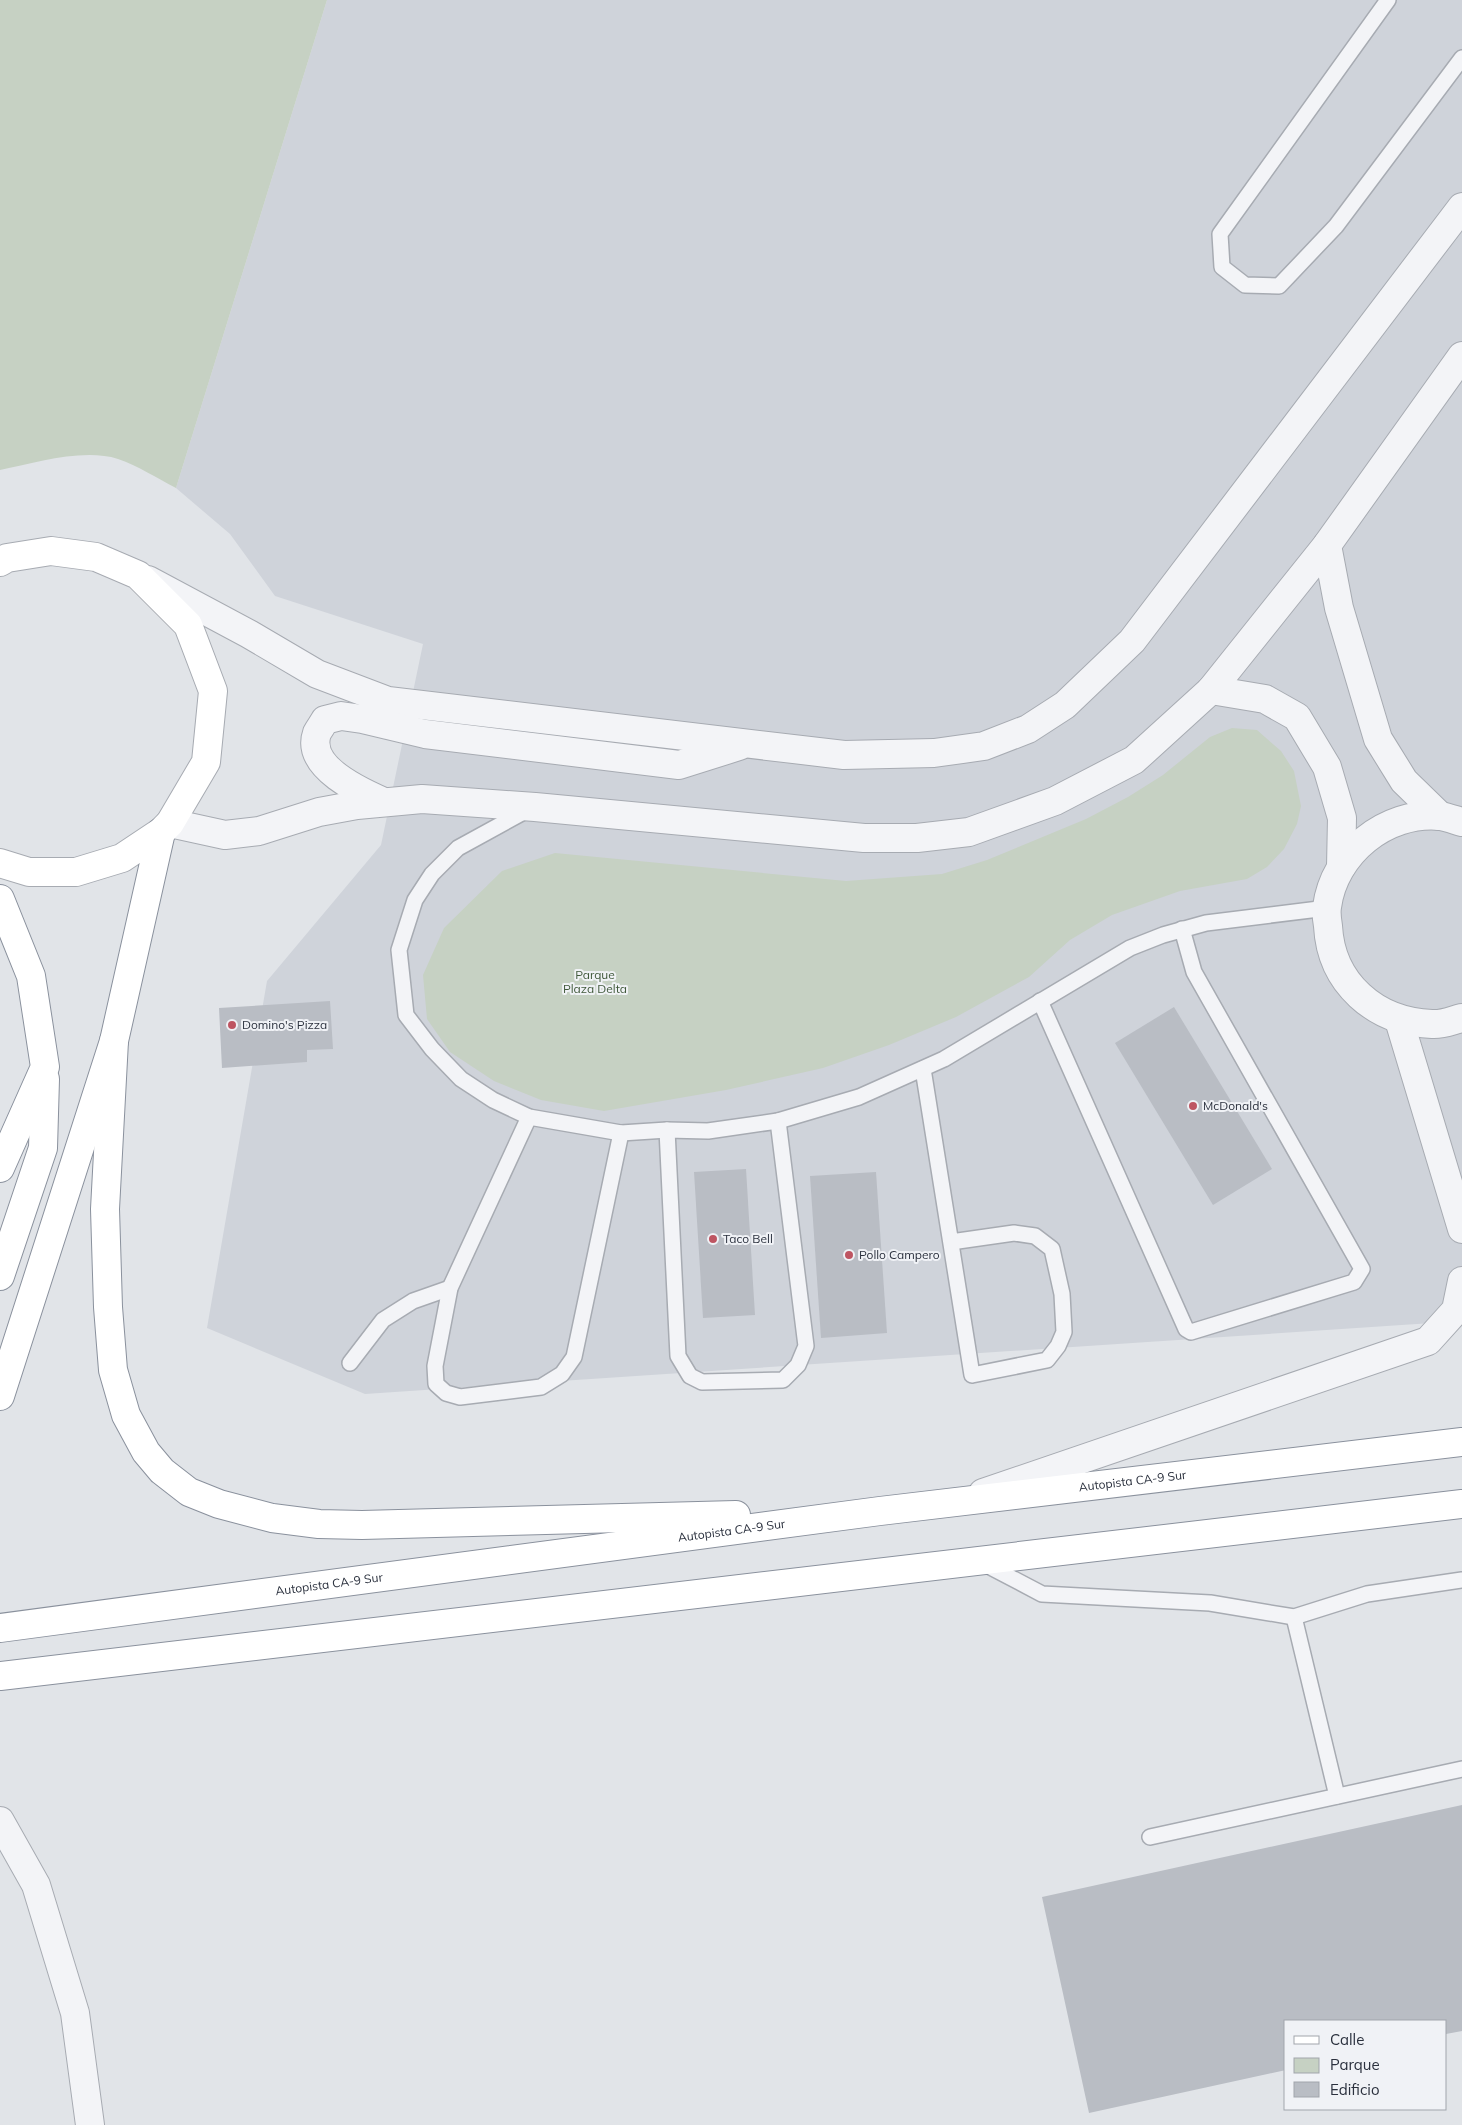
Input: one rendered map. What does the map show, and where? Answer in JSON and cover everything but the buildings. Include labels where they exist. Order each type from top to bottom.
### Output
[{"type":"main road","points":[[0,1396],[114,1041],[165,827],[206,762],[212,691],[188,625],[138,575],[96,557],[51,551],[2,560]]},
{"type":"main road","points":[[0,864],[29,872],[76,872],[122,858],[165,827]]},
{"type":"main road","points":[[0,899],[31,976],[44,1067],[43,1148],[0,1276]]},
{"type":"main road","points":[[114,1041],[105,1209],[108,1307],[113,1370],[126,1415],[146,1452],[162,1471],[189,1492],[219,1504],[272,1518],[336,1524],[880,1511]]},
{"type":"main road","points":[[0,1168],[44,1067]]},
{"type":"main road","name":"Autopista CA-9 Sur","points":[[0,1628],[880,1511],[1462,1442]]},
{"type":"main road","points":[[0,1676],[1462,1504]]},
{"type":"street","points":[[138,575],[258,638],[316,674],[388,701],[844,755],[934,753],[984,746],[1028,729],[1065,705],[1132,640],[1462,207]]},
{"type":"street","points":[[165,827],[225,835],[259,831],[319,812],[384,802],[422,799],[534,807],[864,838],[917,838],[969,832],[1055,802],[1134,760],[1211,690],[1327,545],[1459,357]]},
{"type":"street","points":[[1327,545],[1339,608],[1378,739],[1404,781],[1451,819]]},
{"type":"street","points":[[1211,690],[1265,699],[1297,717],[1327,767],[1342,818],[1341,867]]},
{"type":"street","points":[[384,802],[355,790],[337,778],[317,753],[317,734],[326,720],[341,716],[425,734],[679,765],[747,743]]},
{"type":"street","points":[[1451,819],[1411,818],[1383,827],[1359,844],[1341,867],[1331,887],[1327,908],[1329,944],[1342,978],[1367,1004],[1399,1020],[1434,1025],[1462,1018]]},
{"type":"street","points":[[1399,1020],[1462,1230]]},
{"type":"street","points":[[954,1503],[1428,1341],[1456,1310],[1462,1281]]},
{"type":"street","points":[[0,1821],[36,1885],[75,2013],[90,2125]]},
{"type":"lane","points":[[1388,0],[1220,234],[1222,267],[1246,285],[1279,286],[1336,226],[1462,58]]},
{"type":"lane","points":[[534,807],[458,848],[432,874],[415,900],[399,950],[406,1015],[432,1049],[461,1079],[493,1100],[529,1117],[621,1133],[667,1130],[708,1131],[778,1121],[859,1097],[944,1059],[1130,948],[1182,929],[1206,923],[1327,908]]},
{"type":"lane","points":[[1040,1001],[1186,1329],[1190,1332],[1354,1282],[1362,1269],[1194,972],[1182,929]]},
{"type":"lane","points":[[923,1069],[950,1242],[972,1375],[1047,1360],[1058,1346],[1064,1332],[1062,1294],[1052,1249],[1035,1236],[1014,1233],[950,1242]]},
{"type":"lane","points":[[529,1117],[450,1288],[435,1366],[436,1384],[446,1393],[460,1397],[541,1387],[562,1374],[574,1356],[621,1133]]},
{"type":"lane","points":[[667,1130],[678,1356],[690,1376],[702,1382],[783,1380],[798,1365],[806,1346],[778,1121]]},
{"type":"lane","points":[[350,1362],[383,1320],[413,1301],[450,1288]]},
{"type":"lane","points":[[980,1561],[1042,1594],[1210,1603],[1294,1617],[1367,1594],[1462,1580]]},
{"type":"lane","points":[[1294,1617],[1338,1796]]},
{"type":"lane","points":[[1150,1837],[1462,1769]]},
{"type":"shaded area","points":[[327,0],[1462,0],[1462,1321],[365,1394],[207,1328],[267,981],[381,845],[423,644],[275,596],[230,534],[176,488]]},
{"type":"green space","points":[[0,0],[327,0],[176,488],[133,465],[104,456],[90,455],[59,458],[0,470]]},
{"type":"green space","name":"Parque Plaza Delta","points":[[1232,728],[1257,730],[1281,751],[1294,771],[1301,806],[1297,824],[1284,849],[1267,867],[1247,879],[1180,891],[1112,915],[1070,940],[1029,977],[956,1017],[889,1045],[823,1068],[726,1090],[604,1111],[541,1100],[494,1081],[450,1052],[427,1019],[423,975],[444,928],[502,871],[555,853],[846,881],[942,874],[987,860],[1086,819],[1128,797],[1163,775],[1210,737]]},
{"type":"place","name":"Domino's Pizza","points":[[232,1025]]},
{"type":"place","name":"McDonald's","points":[[1193,1106]]},
{"type":"place","name":"Taco Bell","points":[[713,1239]]},
{"type":"place","name":"Pollo Campero","points":[[849,1255]]}]
